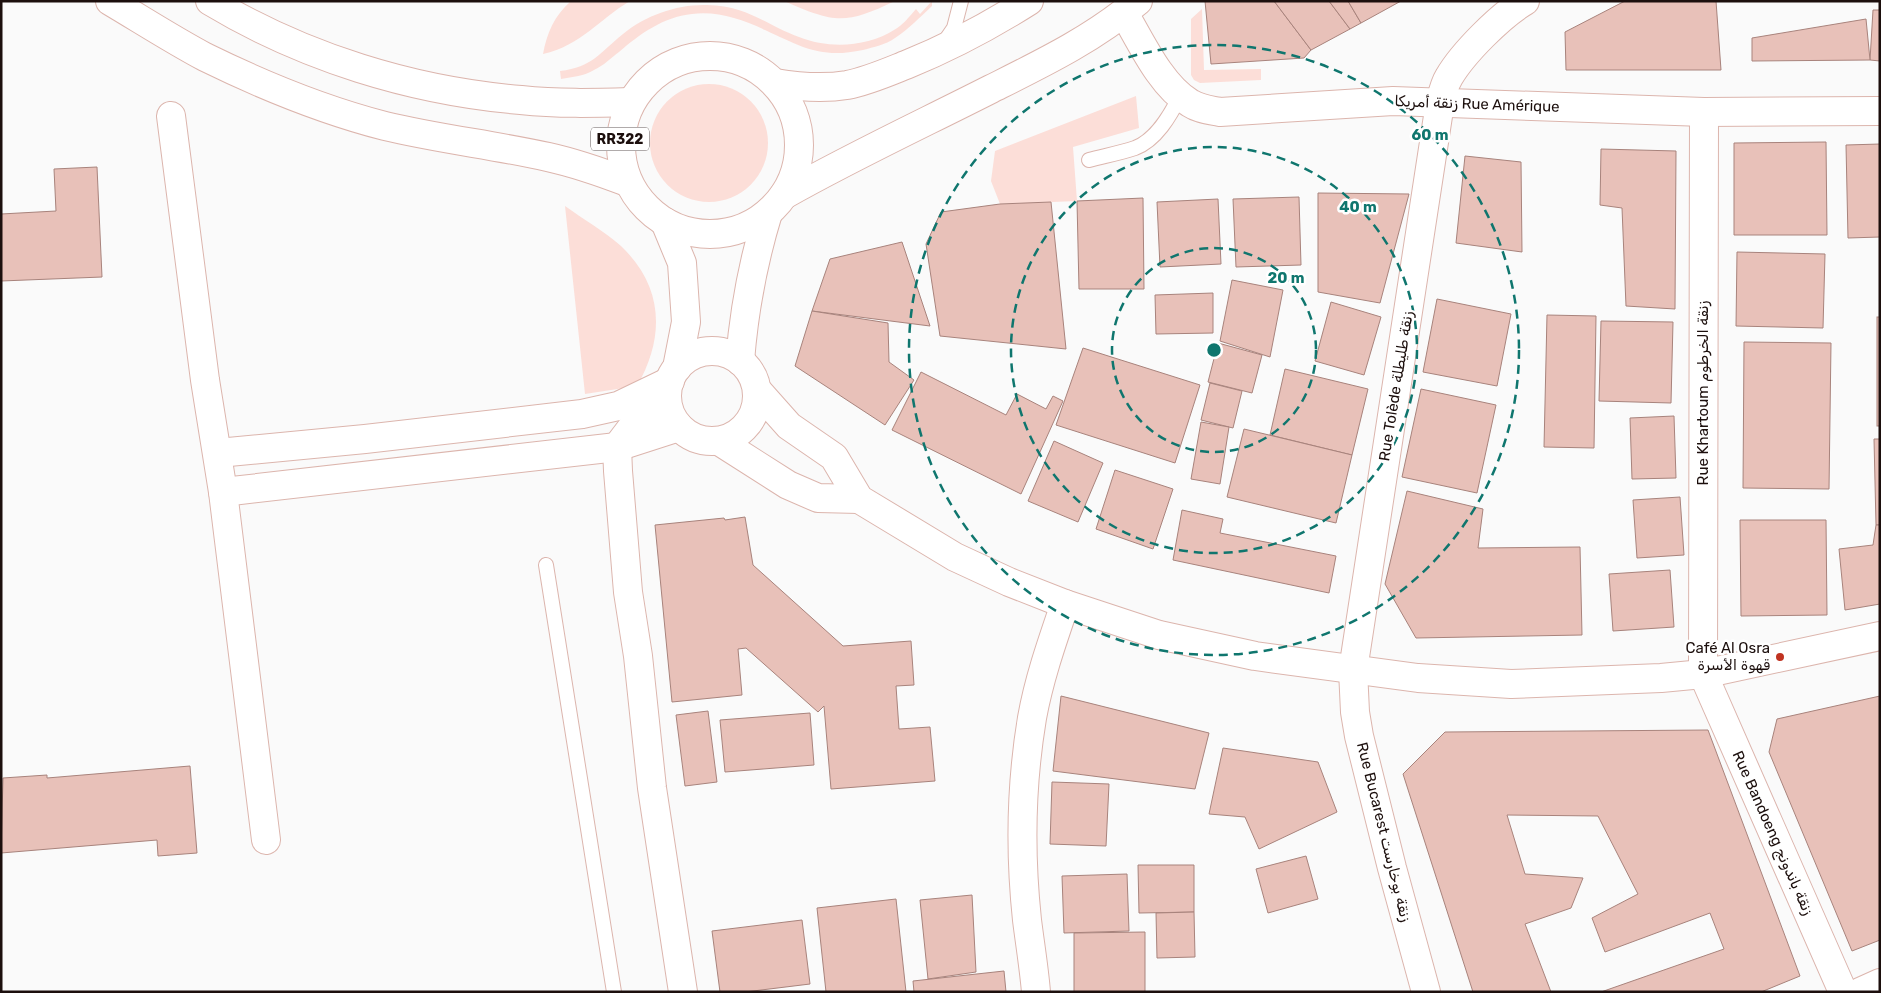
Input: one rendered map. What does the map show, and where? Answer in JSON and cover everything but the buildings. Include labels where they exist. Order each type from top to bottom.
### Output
[{"type":"street","name":"RR322","points":[[110,1],[204,56],[262,83],[322,106],[383,125],[446,140],[549,157],[589,168],[628,182]]},
{"type":"street","points":[[210,1],[260,28],[310,50],[361,68],[414,83],[468,94],[522,100],[576,103],[631,102]]},
{"type":"street","points":[[775,83],[806,87],[846,85],[869,80],[936,52],[1029,1]]},
{"type":"street","name":"Rue Tolède زنقة طليطلة","points":[[1353,670],[1440,103],[1448,78],[1476,43],[1525,1]]},
{"type":"street","name":"RR322","points":[[776,204],[795,174],[800,150],[798,126],[789,103],[775,83],[753,66],[726,57],[698,56],[671,64],[648,80],[631,102],[624,118],[620,136],[620,154],[628,182],[643,205],[665,222],[692,232],[719,234],[745,227],[776,204],[832,169],[1069,50],[1131,7]]},
{"type":"street","name":"زنقة أمريكا Rue Amérique","points":[[1131,7],[1161,75],[1169,87],[1192,104],[1220,112],[1393,101],[1704,112],[1880,111]]},
{"type":"street","name":"Rue Khartoum زنقة الخرطوم","points":[[1703,674],[1704,112]]},
{"type":"street","points":[[171,116],[205,380],[218,453],[266,840]]},
{"type":"street","points":[[740,361],[748,292],[756,252],[776,204]]},
{"type":"street","points":[[665,222],[682,263],[686,322],[671,382],[672,417],[679,427],[690,436],[704,440],[719,441],[732,437],[744,429],[752,417],[757,404],[757,390]]},
{"type":"street","points":[[683,992],[652,788],[638,656],[628,592],[617,447],[671,382],[688,358],[701,353],[714,351],[728,354],[740,361],[749,369],[757,390],[789,426],[834,457],[859,499],[955,557],[1009,582],[1065,604],[1159,634],[1216,648],[1255,656],[1418,678],[1511,684],[1643,679],[1703,674],[1880,636]]},
{"type":"street","points":[[218,453],[364,439],[582,414],[618,406],[671,382]]},
{"type":"street","points":[[223,492],[617,447],[679,427]]},
{"type":"street","points":[[719,441],[788,485],[818,498],[859,499]]},
{"type":"street","points":[[1036,992],[1024,879],[1025,777],[1032,718],[1044,666],[1065,604]]},
{"type":"street","name":"Rue Bucarest زنقة بوخارست","points":[[1353,670],[1355,712],[1359,736],[1426,992]]},
{"type":"street","name":"Rue Bandoeng زنقة باندونج","points":[[1703,674],[1843,992]]},
{"type":"street","points":[[1860,992],[1880,984]]},
{"type":"lane","points":[[936,52],[954,28],[961,1]]},
{"type":"lane","points":[[1090,160],[1136,148],[1162,126],[1180,96]]},
{"type":"lane","points":[[546,565],[614,992]]},
{"type":"shaded area","points":[[571,1],[630,1],[569,45],[543,54],[552,25]]},
{"type":"shaded area","points":[[784,1],[895,1],[864,14],[840,18],[815,14]]},
{"type":"shaded area","points":[[932,1],[932,6],[910,27],[891,40],[863,50],[835,53],[812,50],[747,22],[729,17],[702,13],[681,16],[652,27],[607,62],[590,72],[561,79],[560,71],[588,63],[642,21],[663,12],[685,6],[707,5],[734,9],[755,16],[799,37],[835,45],[860,43],[883,36],[900,26],[916,9],[920,14]]},
{"type":"shaded area","points":[[1202,9],[1204,70],[1261,69],[1261,80],[1200,83],[1194,80],[1191,75],[1191,19]]},
{"type":"shaded area","points":[[709,84],[721,85],[732,89],[751,101],[763,120],[767,131],[767,155],[763,166],[751,185],[732,197],[721,201],[709,202],[697,201],[686,197],[667,185],[655,166],[651,155],[650,143],[651,131],[655,120],[667,101],[686,89],[697,85]]},
{"type":"shaded area","points":[[1136,96],[1139,128],[1073,147],[1077,201],[1000,204],[991,181],[995,151]]},
{"type":"shaded area","points":[[565,206],[621,246],[646,278],[656,313],[656,331],[646,368],[637,386],[585,394]]},
{"type":"place","name":"Café Al Osra قهوة الأسرة","points":[[1780,657]]}]
